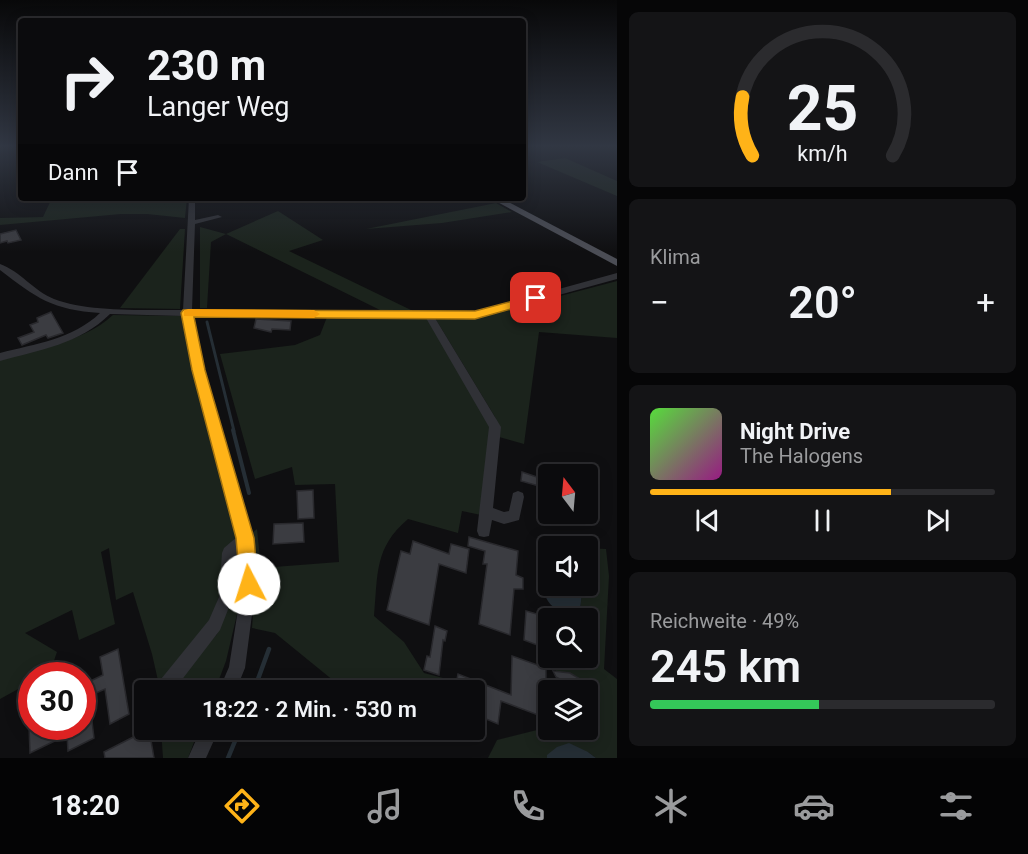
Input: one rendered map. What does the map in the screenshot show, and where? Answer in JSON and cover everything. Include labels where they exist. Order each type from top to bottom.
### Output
[{"type":"main road","points":[[500,201],[617,263]]},
{"type":"street","points":[[192,201],[187,313],[199,370],[245,538],[249,584],[237,668],[232,680]]},
{"type":"street","points":[[190,223],[218,217]]},
{"type":"street","points":[[0,266],[31,290],[50,301],[79,309],[108,312],[475,315],[617,276]]},
{"type":"street","points":[[0,357],[76,335],[99,321],[108,312]]},
{"type":"street","points":[[429,315],[495,427],[484,531]]},
{"type":"street","points":[[485,512],[504,518],[514,516],[518,497]]},
{"type":"street","points":[[171,680],[215,625],[226,597],[229,554],[245,538]]},
{"type":"street","points":[[197,758],[205,740]]},
{"type":"shaded area","points":[[583,181],[617,181],[617,196]]},
{"type":"shaded area","points":[[51,201],[187,201],[185,218],[121,214],[0,225],[0,218],[43,217]]},
{"type":"shaded area","points":[[496,203],[512,212],[442,223],[366,229]]},
{"type":"shaded area","points":[[278,211],[323,240],[289,251],[411,310],[380,310],[226,234]]},
{"type":"shaded area","points":[[200,227],[226,234],[211,242],[207,308],[200,308]]},
{"type":"shaded area","points":[[180,229],[185,229],[180,309],[120,308]]},
{"type":"shaded area","points":[[617,281],[617,338],[539,332],[524,444],[499,437],[495,417],[435,318],[481,317]]},
{"type":"shaded area","points":[[113,315],[181,316],[194,374],[238,534],[226,551],[219,597],[208,628],[163,680],[158,680],[133,592],[116,600],[109,548],[101,552],[115,624],[79,640],[72,610],[25,633],[57,652],[53,662],[18,662],[18,689],[0,699],[0,359],[74,338]]},
{"type":"shaded area","points":[[327,317],[427,318],[492,429],[481,515],[462,511],[458,533],[408,519],[389,540],[380,563],[374,616],[404,642],[424,673],[443,678],[442,680],[333,680],[275,633],[252,628],[255,583],[252,533],[257,529],[261,568],[339,562],[335,484],[295,485],[292,467],[255,479],[220,354],[295,345],[320,335]]},
{"type":"shaded area","points":[[598,549],[606,549],[609,576],[604,669],[617,679],[617,758],[596,758],[588,752],[547,755],[547,758],[488,758],[497,740],[538,730],[538,740],[598,740],[598,680],[556,680],[556,668],[598,668],[598,608],[580,608],[582,596],[598,596]]},
{"type":"shaded area","points":[[240,550],[238,610],[226,661],[219,680],[178,680],[217,634],[233,567]]},
{"type":"shaded area","points":[[545,596],[582,596],[580,608],[555,608]]},
{"type":"shaded area","points":[[162,740],[195,740],[188,758],[163,758]]},
{"type":"shaded area","points":[[569,743],[596,758],[547,758],[547,755],[557,747]]},
{"type":"building","points":[[16,230],[21,240],[0,243],[0,234]]},
{"type":"building","points":[[51,312],[63,333],[48,338],[46,335],[22,345],[18,338],[34,332],[30,325],[38,322],[37,318]]},
{"type":"building","points":[[256,319],[291,321],[290,330],[272,329],[271,332],[254,328]]},
{"type":"building","points":[[522,472],[538,477],[538,486],[521,481]]},
{"type":"building","points":[[313,490],[314,518],[298,519],[297,491]]},
{"type":"building","points":[[303,523],[304,542],[273,544],[274,524]]},
{"type":"building","points":[[469,537],[518,551],[516,575],[523,578],[523,589],[514,589],[510,635],[479,624],[487,564],[483,564],[485,551],[468,546]]},
{"type":"building","points":[[413,541],[449,554],[451,544],[469,549],[466,573],[439,564],[429,625],[387,610],[401,551],[410,554]]},
{"type":"building","points":[[526,611],[537,614],[537,645],[524,640]]},
{"type":"building","points":[[435,626],[447,631],[445,641],[443,640],[439,675],[424,670],[427,656],[430,657]]},
{"type":"building","points":[[118,649],[129,714],[110,724],[105,689],[96,693],[96,678],[103,675],[100,657]]},
{"type":"building","points":[[512,656],[538,665],[538,668],[546,668],[546,680],[538,680],[538,715],[501,701],[498,724],[485,719],[485,685],[511,695]]},
{"type":"building","points":[[553,671],[570,673],[582,680],[561,680],[556,677]]},
{"type":"building","points":[[458,674],[473,680],[457,680]]},
{"type":"building","points":[[134,737],[134,740],[151,740],[154,758],[105,758],[104,752]]},
{"type":"building","points":[[30,740],[57,740],[30,753]]},
{"type":"building","points":[[67,740],[90,740],[68,751]]},
{"type":"waterway","points":[[207,322],[234,431]]},
{"type":"waterway","points":[[233,430],[249,493]]},
{"type":"waterway","points":[[258,680],[269,649]]},
{"type":"waterway","points":[[228,758],[235,740]]},
{"type":"slow traffic","points":[[188,313],[314,314]]},
{"type":"route","points":[[249,584],[245,538],[199,370],[187,313],[475,315],[536,298]]}]
